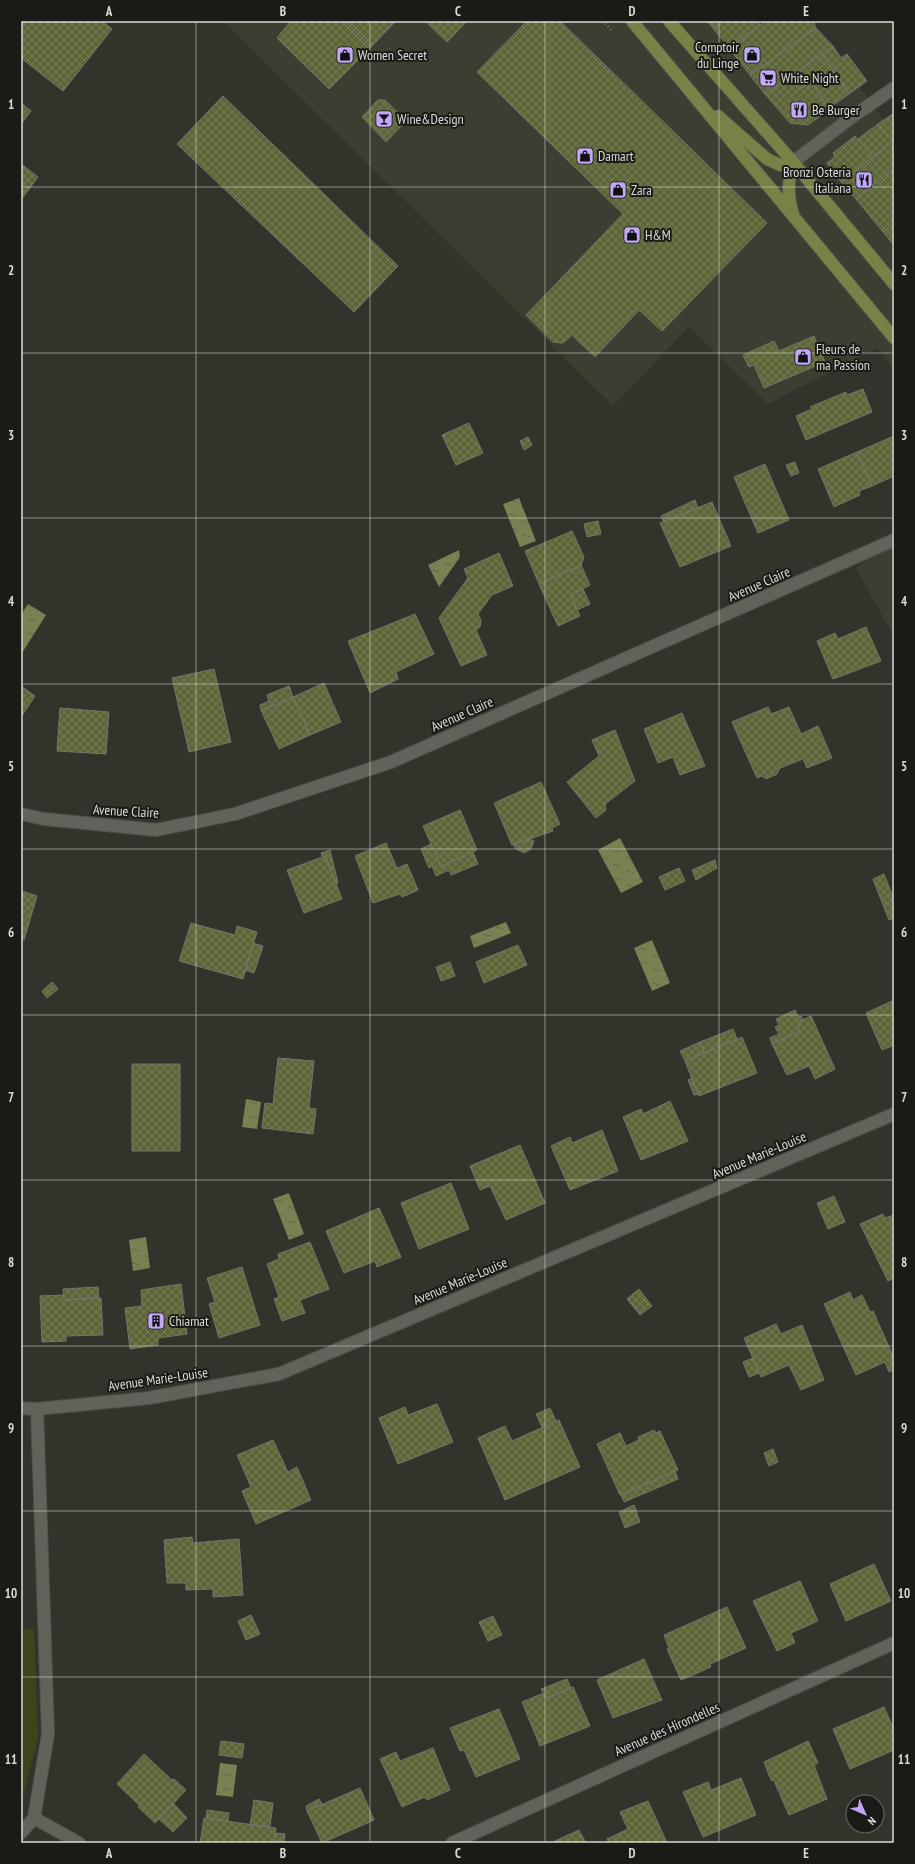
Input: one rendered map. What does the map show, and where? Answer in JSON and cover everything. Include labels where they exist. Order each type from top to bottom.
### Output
[{"type":"main road","points":[[632,21],[695,96],[794,219],[894,338]]},
{"type":"main road","points":[[669,21],[793,162],[894,284]]},
{"type":"main road","points":[[695,96],[767,159],[780,165],[793,162]]},
{"type":"main road","points":[[793,162],[789,181],[788,198],[794,219]]},
{"type":"street","points":[[793,162],[852,117],[894,88]]},
{"type":"street","name":"Avenue Claire","points":[[21,814],[44,819],[156,830],[235,814],[391,762],[894,540]]},
{"type":"street","name":"Avenue Marie-Louise","points":[[21,1408],[37,1409],[149,1398],[279,1374],[894,1114]]},
{"type":"street","points":[[21,1833],[34,1818],[48,1734],[37,1409]]},
{"type":"street","name":"Avenue des Hirondelles","points":[[452,1843],[894,1643]]},
{"type":"street","points":[[34,1818],[79,1843]]},
{"type":"shaded area","points":[[223,21],[811,21],[894,134],[894,371],[877,348],[768,404],[689,327],[613,406]]},
{"type":"shaded area","points":[[894,537],[894,637],[856,568]]},
{"type":"shaded area","points":[[34,1628],[38,1738],[21,1805],[21,1630]]},
{"type":"water","points":[[519,498],[536,541],[520,547],[503,504]]},
{"type":"water","points":[[459,550],[460,557],[439,587],[428,565]]},
{"type":"water","points":[[28,604],[46,615],[22,653],[21,615]]},
{"type":"water","points":[[620,838],[643,882],[621,893],[598,850]]},
{"type":"water","points":[[506,922],[511,933],[474,948],[470,936]]},
{"type":"water","points":[[652,940],[670,983],[652,991],[634,948]]},
{"type":"water","points":[[246,1099],[261,1102],[257,1129],[242,1127]]},
{"type":"water","points":[[289,1193],[304,1234],[289,1240],[273,1199]]},
{"type":"water","points":[[146,1237],[150,1268],[133,1271],[129,1240]]},
{"type":"water","points":[[220,1763],[237,1765],[233,1797],[216,1795]]},
{"type":"building","points":[[21,21],[102,21],[112,29],[63,91],[21,58]]},
{"type":"building","points":[[291,21],[345,21],[371,47],[329,89],[277,38]]},
{"type":"building","points":[[345,21],[396,21],[371,47]]},
{"type":"building","points":[[425,21],[467,21],[447,42]]},
{"type":"building","points":[[527,21],[560,21],[767,223],[662,331],[639,310],[595,357],[572,335],[563,343],[553,342],[526,315],[623,214],[477,72]]},
{"type":"building","points":[[707,21],[723,21],[713,28]]},
{"type":"building","points":[[723,21],[757,21],[760,25],[729,48],[713,28]]},
{"type":"building","points":[[766,21],[813,21],[816,28],[750,75],[729,48]]},
{"type":"building","points":[[816,28],[833,46],[765,94],[750,75]]},
{"type":"building","points":[[833,46],[841,58],[847,54],[867,81],[849,94],[822,54]]},
{"type":"building","points":[[822,54],[849,94],[829,108],[811,82],[799,90],[790,77]]},
{"type":"building","points":[[790,77],[799,90],[811,82],[830,109],[808,125],[790,123],[765,94]]},
{"type":"building","points":[[223,96],[398,266],[354,312],[177,144]]},
{"type":"building","points":[[378,100],[385,100],[402,117],[404,123],[386,142],[362,117]]},
{"type":"building","points":[[21,103],[31,111],[21,124]]},
{"type":"building","points":[[894,113],[894,141],[893,141],[878,124]]},
{"type":"building","points":[[878,124],[893,141],[873,157],[858,139]]},
{"type":"building","points":[[855,136],[873,157],[841,182],[827,163],[835,157],[833,153]]},
{"type":"building","points":[[893,141],[894,168],[856,199],[841,182]]},
{"type":"building","points":[[21,164],[38,177],[21,200]]},
{"type":"building","points":[[894,168],[894,223],[883,232],[856,199]]},
{"type":"building","points":[[894,223],[894,245],[883,232]]},
{"type":"building","points":[[814,336],[825,362],[764,388],[754,365],[749,367],[743,355],[774,341],[779,351]]},
{"type":"building","points":[[863,389],[872,412],[806,440],[796,416],[812,409],[810,407],[846,392],[847,395]]},
{"type":"building","points":[[469,423],[483,453],[456,465],[442,435]]},
{"type":"building","points":[[894,436],[894,476],[872,486],[857,452]]},
{"type":"building","points":[[528,437],[532,445],[524,450],[520,441]]},
{"type":"building","points":[[857,452],[872,486],[859,491],[860,495],[834,507],[818,469]]},
{"type":"building","points":[[795,462],[799,473],[791,476],[786,465]]},
{"type":"building","points":[[765,464],[789,520],[758,533],[734,477]]},
{"type":"building","points":[[695,500],[698,508],[664,522],[661,516]]},
{"type":"building","points":[[712,502],[731,546],[680,567],[660,523]]},
{"type":"building","points":[[598,521],[601,534],[587,537],[584,524]]},
{"type":"building","points":[[572,531],[584,557],[581,565],[539,584],[525,551]]},
{"type":"building","points":[[499,553],[513,586],[492,595],[478,614],[481,620],[480,627],[476,630],[487,655],[461,666],[439,618],[468,578],[464,569]]},
{"type":"building","points":[[581,565],[590,585],[571,595],[580,616],[558,626],[539,584]]},
{"type":"building","points":[[583,589],[590,604],[577,610],[571,595]]},
{"type":"building","points":[[415,614],[434,654],[396,672],[398,679],[370,693],[348,641]]},
{"type":"building","points":[[866,627],[881,661],[833,679],[817,641],[835,633],[838,639]]},
{"type":"building","points":[[214,669],[231,742],[189,752],[172,678]]},
{"type":"building","points":[[324,683],[341,722],[310,735],[293,697]]},
{"type":"building","points":[[21,686],[35,696],[21,717]]},
{"type":"building","points":[[289,686],[293,697],[291,699],[261,710],[260,705],[269,701],[267,695]]},
{"type":"building","points":[[291,697],[293,697],[310,735],[279,749],[261,710],[291,699]]},
{"type":"building","points":[[768,707],[771,714],[789,707],[801,734],[818,726],[832,758],[807,768],[803,759],[780,768],[777,774],[766,779],[762,776],[757,778],[732,722]]},
{"type":"building","points":[[60,708],[109,712],[106,754],[57,751]]},
{"type":"building","points":[[682,713],[705,766],[680,775],[673,757],[658,763],[644,729]]},
{"type":"building","points":[[615,730],[635,781],[605,804],[606,810],[596,818],[567,782],[599,756],[592,740]]},
{"type":"building","points":[[541,782],[560,824],[552,828],[553,831],[512,845],[494,803]]},
{"type":"building","points":[[460,810],[477,850],[441,866],[423,826]]},
{"type":"building","points":[[530,838],[534,841],[531,849],[524,853],[516,849],[513,844]]},
{"type":"building","points":[[386,843],[397,868],[407,864],[418,890],[402,897],[400,894],[373,903],[355,856]]},
{"type":"building","points":[[431,844],[441,866],[473,852],[478,864],[451,875],[449,870],[436,876],[432,866],[429,868],[421,849]]},
{"type":"building","points":[[330,850],[338,883],[336,884],[325,856],[322,856],[321,853]]},
{"type":"building","points":[[325,856],[342,899],[304,913],[287,870]]},
{"type":"building","points":[[715,860],[717,868],[696,880],[692,870]]},
{"type":"building","points":[[679,868],[685,881],[665,890],[659,877]]},
{"type":"building","points":[[884,874],[894,900],[883,905],[873,879]]},
{"type":"building","points":[[21,889],[22,891],[37,896],[27,930],[21,928]]},
{"type":"building","points":[[894,900],[894,918],[889,920],[883,905]]},
{"type":"building","points":[[191,923],[235,935],[237,926],[257,932],[243,979],[179,961]]},
{"type":"building","points":[[21,928],[27,930],[24,940],[21,939]]},
{"type":"building","points":[[253,943],[263,946],[254,973],[245,970]]},
{"type":"building","points":[[518,945],[527,965],[484,983],[476,962]]},
{"type":"building","points":[[450,962],[455,976],[441,981],[436,967]]},
{"type":"building","points":[[52,982],[58,989],[47,998],[42,991]]},
{"type":"building","points":[[894,1000],[894,1045],[882,1050],[866,1013]]},
{"type":"building","points":[[795,1010],[798,1017],[801,1016],[803,1020],[797,1023],[800,1031],[772,1044],[770,1038],[779,1034],[775,1027],[779,1025],[776,1019]]},
{"type":"building","points":[[811,1016],[835,1069],[815,1079],[809,1066],[787,1075],[772,1044],[800,1031],[797,1023]]},
{"type":"building","points":[[733,1029],[737,1039],[704,1053],[700,1042]]},
{"type":"building","points":[[742,1037],[757,1073],[699,1096],[685,1061]]},
{"type":"building","points":[[700,1042],[704,1053],[685,1061],[680,1051]]},
{"type":"building","points":[[278,1058],[314,1061],[309,1108],[316,1109],[313,1134],[262,1128],[265,1103],[273,1104]]},
{"type":"building","points":[[132,1064],[180,1064],[180,1151],[132,1151]]},
{"type":"building","points":[[692,1078],[699,1094],[694,1095],[688,1080]]},
{"type":"building","points":[[670,1101],[688,1141],[641,1160],[623,1117],[641,1109],[643,1114]]},
{"type":"building","points":[[602,1130],[618,1171],[570,1190],[551,1146],[570,1137],[572,1143]]},
{"type":"building","points":[[520,1145],[545,1203],[506,1220],[490,1186],[480,1190],[470,1166]]},
{"type":"building","points":[[451,1183],[469,1229],[419,1249],[401,1203]]},
{"type":"building","points":[[834,1196],[845,1222],[828,1229],[817,1203]]},
{"type":"building","points":[[379,1208],[401,1257],[377,1267],[375,1261],[344,1273],[326,1231]]},
{"type":"building","points":[[883,1214],[885,1218],[894,1215],[894,1278],[888,1281],[860,1224]]},
{"type":"building","points":[[310,1242],[329,1289],[300,1300],[305,1313],[282,1321],[274,1299],[279,1297],[267,1264],[279,1259],[278,1254]]},
{"type":"building","points":[[242,1267],[260,1325],[219,1338],[209,1304],[215,1302],[207,1278]]},
{"type":"building","name":"Chiamat","points":[[181,1284],[187,1334],[158,1338],[158,1345],[130,1349],[125,1308],[142,1306],[141,1290]]},
{"type":"building","points":[[98,1287],[99,1298],[64,1300],[63,1289]]},
{"type":"building","points":[[639,1289],[652,1306],[640,1315],[627,1299]]},
{"type":"building","points":[[850,1292],[853,1300],[862,1295],[870,1312],[873,1311],[894,1358],[894,1369],[889,1372],[885,1362],[856,1375],[824,1304]]},
{"type":"building","points":[[63,1295],[64,1300],[101,1298],[103,1335],[66,1336],[66,1341],[42,1342],[40,1296]]},
{"type":"building","points":[[776,1324],[781,1334],[802,1325],[824,1380],[801,1390],[789,1365],[761,1377],[744,1338]]},
{"type":"building","points":[[753,1358],[759,1373],[749,1377],[743,1362]]},
{"type":"building","points":[[437,1404],[453,1442],[398,1464],[379,1418],[405,1407],[408,1415]]},
{"type":"building","points":[[550,1408],[556,1421],[542,1427],[536,1414]]},
{"type":"building","points":[[559,1420],[580,1467],[505,1500],[478,1438],[505,1426],[512,1441]]},
{"type":"building","points":[[654,1430],[656,1433],[660,1431],[678,1470],[620,1495],[597,1444],[620,1433],[626,1446],[639,1440],[638,1437]]},
{"type":"building","points":[[273,1440],[288,1472],[297,1467],[311,1500],[256,1524],[242,1491],[251,1487],[237,1455]]},
{"type":"building","points":[[773,1449],[778,1462],[769,1466],[764,1453]]},
{"type":"building","points":[[675,1471],[678,1479],[624,1502],[621,1495]]},
{"type":"building","points":[[634,1505],[640,1522],[625,1528],[619,1512]]},
{"type":"building","points":[[192,1537],[193,1543],[239,1539],[243,1595],[213,1597],[213,1589],[186,1590],[186,1583],[167,1583],[164,1540]]},
{"type":"building","points":[[874,1564],[891,1601],[846,1621],[830,1584]]},
{"type":"building","points":[[800,1581],[818,1621],[791,1633],[795,1643],[777,1651],[753,1601]]},
{"type":"building","points":[[727,1607],[746,1648],[710,1664],[711,1667],[681,1680],[667,1649],[669,1648],[664,1635]]},
{"type":"building","points":[[251,1615],[260,1634],[246,1640],[238,1621]]},
{"type":"building","points":[[493,1616],[502,1635],[488,1641],[479,1622]]},
{"type":"building","points":[[644,1659],[662,1700],[613,1718],[597,1680]]},
{"type":"building","points":[[567,1679],[571,1688],[547,1698],[541,1689]]},
{"type":"building","points":[[573,1687],[590,1726],[540,1746],[522,1702],[544,1693],[547,1698]]},
{"type":"building","points":[[884,1707],[894,1730],[894,1750],[850,1769],[833,1729]]},
{"type":"building","points":[[499,1709],[520,1759],[476,1777],[464,1750],[460,1751],[450,1728]]},
{"type":"building","points":[[221,1741],[244,1744],[242,1758],[219,1755]]},
{"type":"building","points":[[808,1741],[818,1763],[814,1765],[827,1799],[789,1815],[774,1781],[771,1780],[764,1762]]},
{"type":"building","points":[[433,1748],[450,1790],[427,1800],[425,1797],[402,1807],[380,1759],[396,1752],[400,1761]]},
{"type":"building","points":[[144,1754],[172,1780],[174,1779],[186,1790],[155,1823],[117,1784]]},
{"type":"building","points":[[741,1778],[756,1815],[703,1837],[683,1792],[708,1782],[711,1790]]},
{"type":"building","points":[[360,1788],[374,1820],[322,1843],[307,1811]]},
{"type":"building","points":[[319,1799],[322,1804],[307,1811],[306,1806]]},
{"type":"building","points":[[254,1800],[273,1803],[270,1827],[250,1825]]},
{"type":"building","points":[[648,1801],[667,1843],[609,1843],[607,1839],[628,1829],[620,1812]]},
{"type":"building","points":[[173,1803],[187,1818],[173,1832],[159,1819]]},
{"type":"building","points":[[207,1810],[229,1813],[228,1821],[206,1818]]},
{"type":"building","points":[[204,1818],[276,1828],[274,1843],[200,1843]]},
{"type":"building","points":[[579,1830],[586,1843],[553,1843],[553,1842]]},
{"type":"building","points":[[275,1833],[285,1834],[284,1843],[274,1843]]},
{"type":"place","name":"Women Secret","points":[[345,55]]},
{"type":"place","name":"Comptoir du Linge","points":[[752,55]]},
{"type":"place","name":"White Night","points":[[768,78]]},
{"type":"place","name":"Be Burger","points":[[799,110]]},
{"type":"place","name":"Wine&Design","points":[[384,119]]},
{"type":"place","name":"Damart","points":[[585,156]]},
{"type":"place","name":"Bronzi Osteria Italiana","points":[[864,180]]},
{"type":"place","name":"Zara","points":[[618,190]]},
{"type":"place","name":"H&M","points":[[632,235]]},
{"type":"place","name":"Fleurs de ma Passion","points":[[803,357]]},
{"type":"place","name":"Chiamat","points":[[156,1321]]}]
